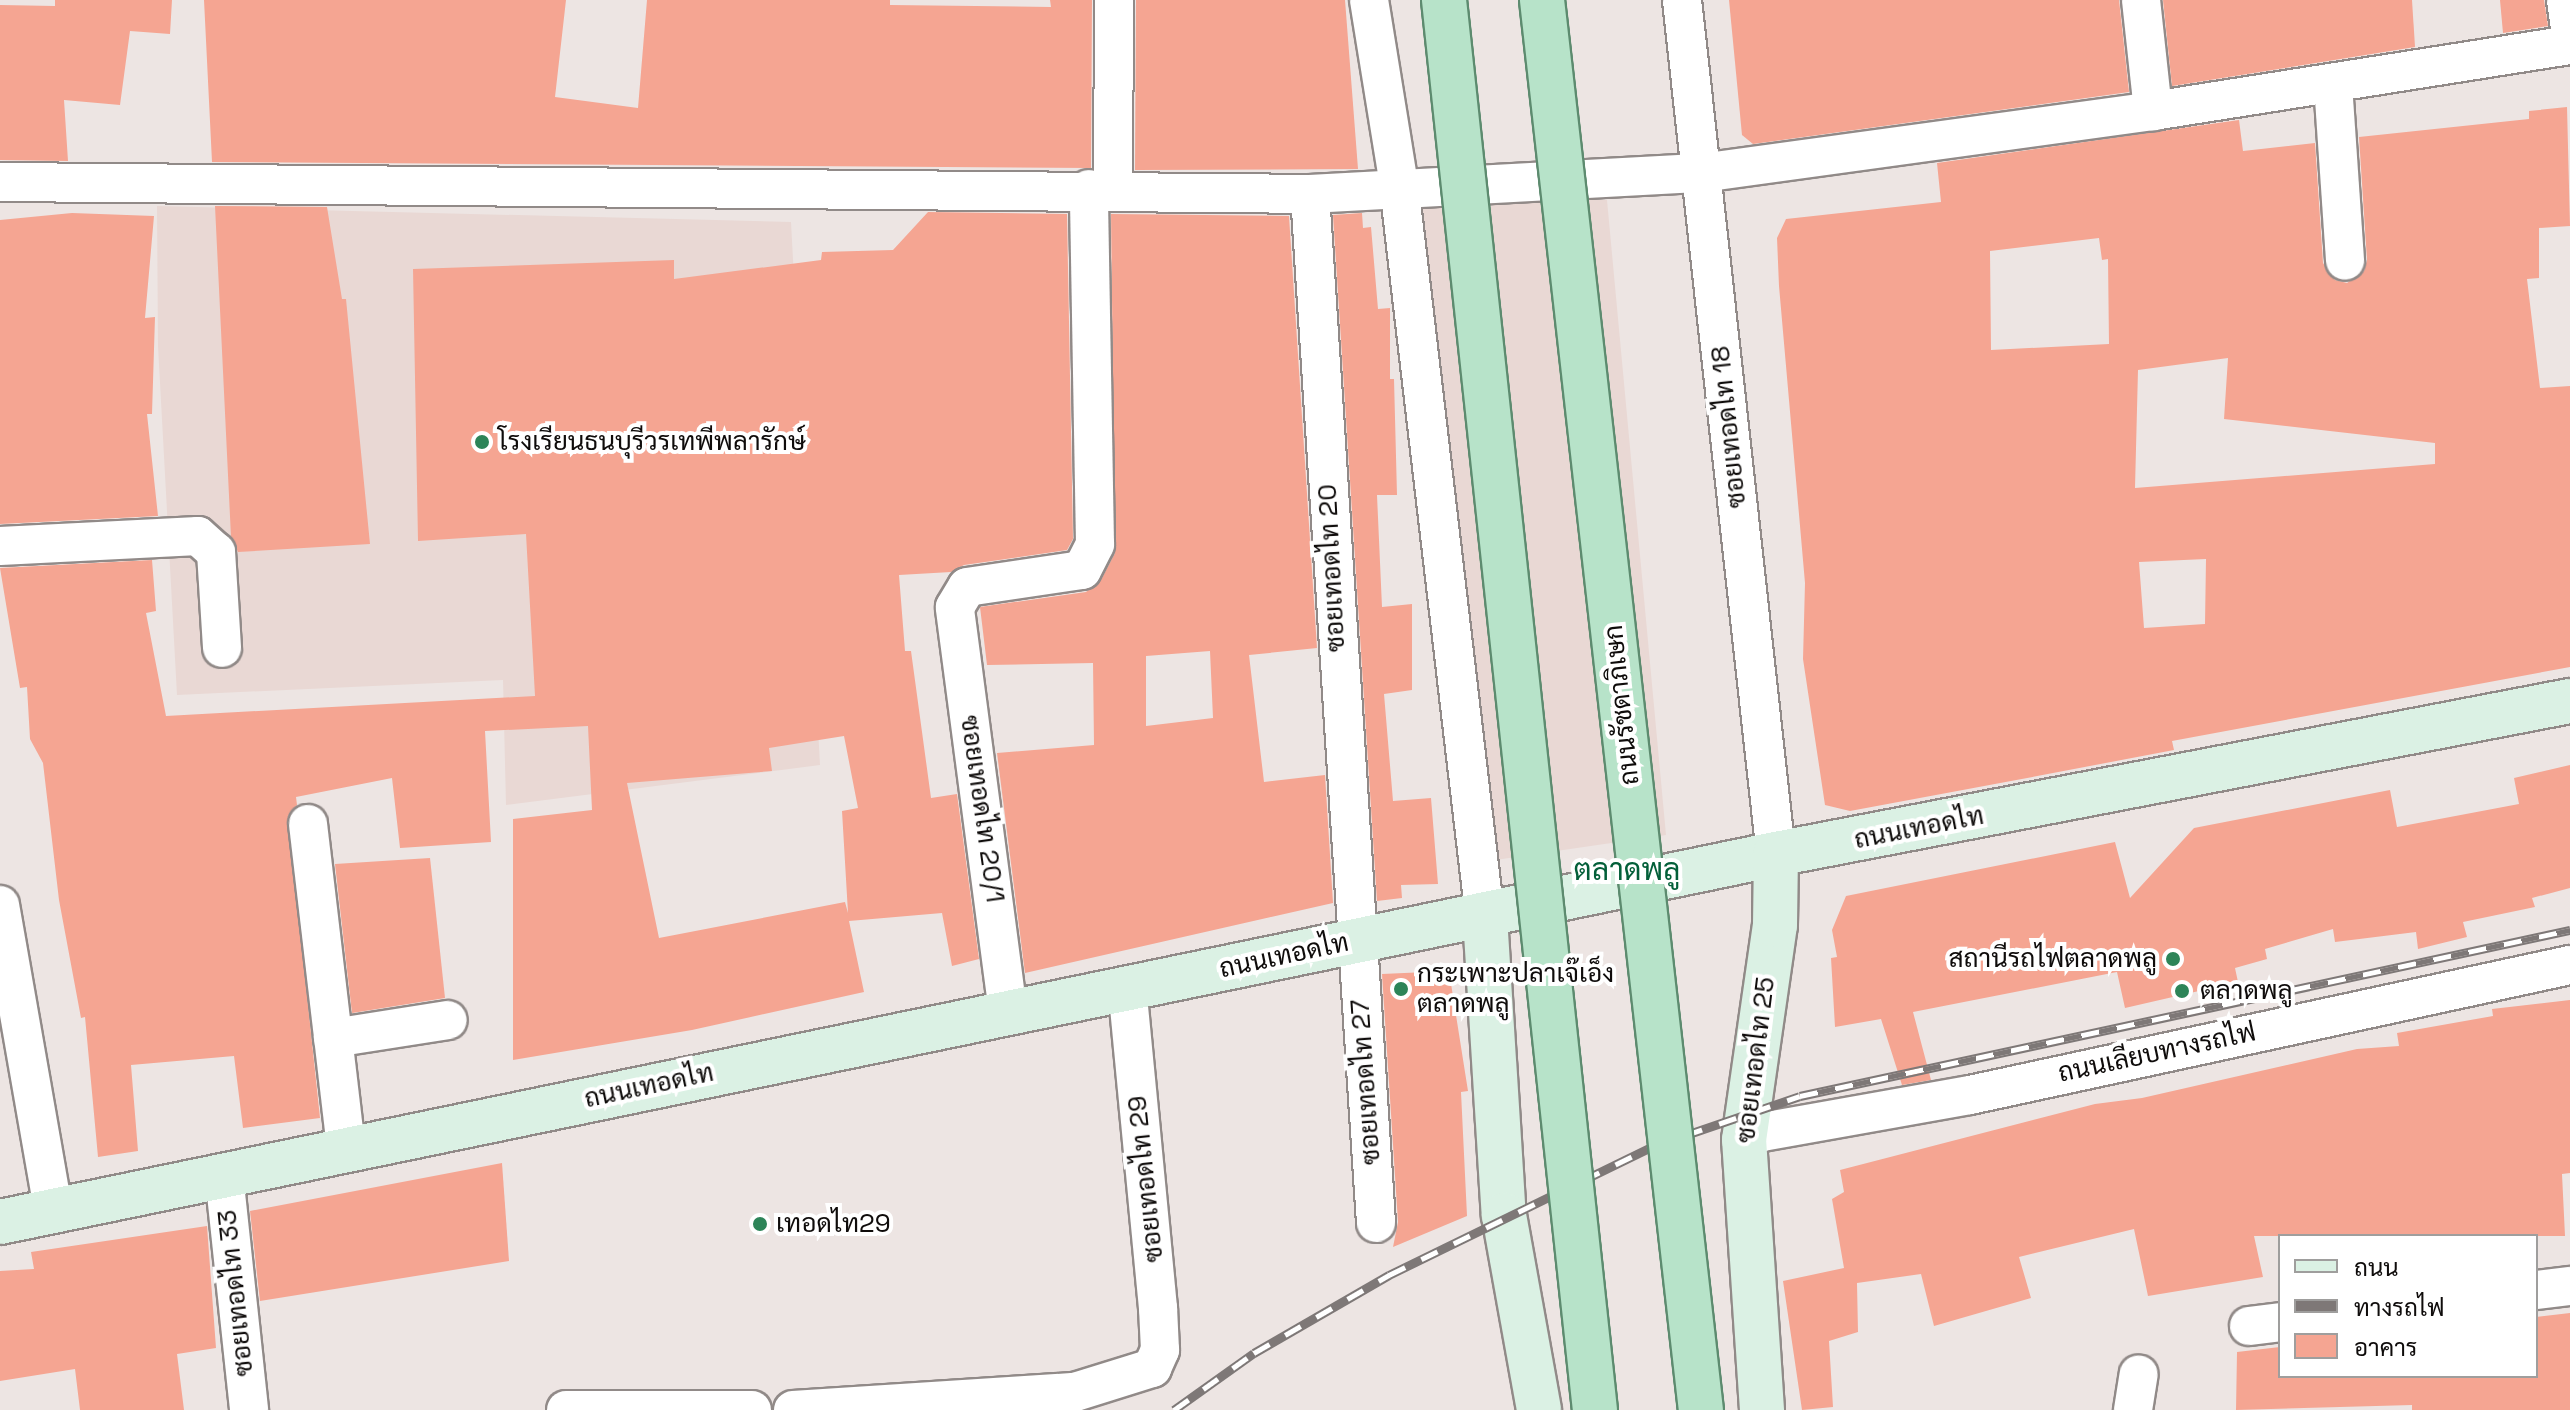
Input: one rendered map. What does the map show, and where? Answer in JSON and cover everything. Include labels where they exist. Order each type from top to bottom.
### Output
[{"type":"main road","points":[[1444,0],[1595,1410]]},
{"type":"main road","name":"ถนนรัชดาภิเษก","points":[[1542,0],[1701,1410]]},
{"type":"main road","name":"ถนนเทอดไท","points":[[0,1222],[1008,1012],[1485,917],[1776,854],[2570,701]]},
{"type":"main road","name":"ซอยเทอดไท 25","points":[[1762,1410],[1744,1140],[1775,925],[1776,854]]},
{"type":"main road","points":[[1485,917],[1504,1215],[1539,1410]]},
{"type":"street","points":[[1101,189],[1114,0]]},
{"type":"street","points":[[1369,0],[1399,186],[1485,917]]},
{"type":"street","name":"ซอยเทอดไท 18","points":[[1682,0],[1776,854]]},
{"type":"street","points":[[2141,0],[2153,111]]},
{"type":"street","points":[[2566,0],[2570,27]]},
{"type":"street","points":[[0,182],[1101,189],[1310,194],[1399,186],[1701,173],[2153,111],[2570,45]]},
{"type":"street","points":[[2333,84],[2345,261]]},
{"type":"street","name":"ซอยเทอดไท 20/1","points":[[1008,1012],[955,607],[967,587],[1082,570],[1095,544],[1101,189]]},
{"type":"street","name":"ซอยเทอดไท 20","points":[[1310,194],[1356,941]]},
{"type":"street","points":[[0,546],[184,534],[208,541],[216,552],[222,648]]},
{"type":"street","points":[[308,824],[346,1149]]},
{"type":"street","points":[[0,905],[53,1210]]},
{"type":"street","name":"ซอยเทอดไท 27","points":[[1356,941],[1376,1223]]},
{"type":"street","name":"ถนนเลียบทางรถไฟ","points":[[1744,1140],[1762,1132],[1970,1095],[2570,965]]},
{"type":"street","name":"ซอยเทอดไท 29","points":[[793,1410],[1075,1392],[1152,1368],[1160,1350],[1158,1308],[1127,988]]},
{"type":"street","points":[[333,1038],[448,1020]]},
{"type":"street","name":"ซอยเทอดไท 33","points":[[224,1175],[249,1410]]},
{"type":"street","points":[[2538,1290],[2570,1286]]},
{"type":"street","points":[[566,1410],[752,1410]]},
{"type":"shaded area","name":"ตลาดพลู","points":[[1411,194],[1607,200],[1666,835],[1482,862]]},
{"type":"shaded area","name":"โรงเรียนธนบุรีวรเทพีพลารักษ์","points":[[157,206],[791,222],[820,765],[506,805],[503,680],[177,695],[158,346]]},
{"type":"building","points":[[55,0],[172,0],[170,34],[130,31],[120,105],[64,100],[68,161],[0,160],[0,5],[55,6]]},
{"type":"building","points":[[204,0],[566,0],[555,97],[638,108],[647,0],[890,0],[890,5],[1051,7],[1050,0],[1092,0],[1091,168],[212,162]]},
{"type":"building","points":[[1136,0],[1345,0],[1358,169],[1135,170]]},
{"type":"building","points":[[1729,0],[2119,0],[2129,92],[1753,144],[1742,135]]},
{"type":"building","points":[[2163,0],[2412,0],[2415,47],[2172,86]]},
{"type":"building","points":[[2500,0],[2544,0],[2548,26],[2503,33]]},
{"type":"building","points":[[2567,107],[2570,226],[2539,228],[2539,278],[2527,279],[2540,388],[2570,386],[2570,667],[2172,741],[2174,750],[1850,811],[1825,805],[1803,659],[1805,583],[1777,238],[1786,219],[1941,202],[1937,163],[2239,120],[2243,151],[2315,143],[2323,263],[2335,280],[2347,283],[2364,271],[2367,260],[2359,137],[2529,119],[2529,111]],"holes":[[[2099,238],[2102,260],[2108,259],[2109,344],[1991,350],[1990,251]],[[2228,358],[2224,419],[2435,443],[2435,464],[2135,488],[2138,370]],[[2206,559],[2205,624],[2144,628],[2139,562]]]},
{"type":"building","points":[[215,206],[327,207],[342,299],[346,299],[370,544],[238,552],[231,537]]},
{"type":"building","points":[[928,212],[1067,214],[1073,539],[1067,550],[964,565],[951,572],[899,575],[905,651],[911,651],[931,798],[957,794],[979,959],[952,966],[942,913],[849,921],[864,992],[692,1030],[513,1060],[513,819],[592,810],[588,726],[485,731],[491,842],[400,848],[392,778],[296,797],[297,805],[288,816],[320,1118],[243,1128],[234,1056],[131,1065],[138,1151],[98,1157],[85,1017],[81,1018],[59,900],[43,763],[30,739],[27,687],[20,688],[0,568],[152,560],[156,611],[146,613],[166,716],[535,696],[526,534],[418,541],[413,269],[674,260],[674,279],[821,260],[822,252],[893,250]],"holes":[[[844,736],[858,808],[842,811],[848,913],[845,902],[659,938],[627,783],[772,771],[769,748]]]},
{"type":"building","points":[[72,213],[154,216],[145,318],[155,317],[152,414],[147,414],[158,516],[0,524],[0,220]]},
{"type":"building","points":[[1362,213],[1363,228],[1371,227],[1378,309],[1390,308],[1390,379],[1394,379],[1397,495],[1377,495],[1382,607],[1412,604],[1412,690],[1384,694],[1393,801],[1431,798],[1438,884],[1401,885],[1402,898],[1377,901],[1333,215]]},
{"type":"building","points":[[1111,214],[1289,216],[1317,648],[1249,655],[1264,782],[1325,775],[1333,903],[1025,973],[997,753],[1094,745],[1093,663],[987,665],[980,607],[1086,592],[1101,580],[1115,553]],"holes":[[[1210,651],[1213,718],[1146,726],[1146,656]]]},
{"type":"building","points":[[2570,765],[2570,888],[2532,898],[2535,907],[2463,922],[2467,937],[2418,949],[2416,932],[2335,942],[2333,929],[2265,949],[2267,959],[2235,968],[2238,982],[2125,1008],[2117,972],[1913,1012],[1931,1080],[1902,1085],[1881,1019],[1835,1027],[1831,958],[1837,957],[1832,930],[1846,896],[2115,842],[2130,898],[2194,828],[2390,790],[2397,827],[2519,804],[2514,778]]},
{"type":"building","points":[[430,858],[445,998],[352,1013],[335,864]]},
{"type":"building","points":[[1449,971],[1468,1091],[1461,1092],[1467,1216],[1393,1247],[1398,1222],[1382,974]]},
{"type":"building","points":[[2570,1000],[2570,1173],[2562,1174],[2565,1236],[2254,1236],[2263,1277],[2148,1296],[2134,1229],[2019,1257],[2031,1298],[1934,1326],[1921,1274],[1857,1283],[1858,1332],[1829,1341],[1833,1407],[1802,1410],[1783,1281],[1844,1268],[1832,1199],[1844,1192],[1840,1170],[2095,1104],[2142,1098],[2357,1049],[2399,1046],[2397,1033],[2493,1016],[2492,1009]]},
{"type":"building","points":[[502,1163],[509,1261],[260,1301],[250,1211]]},
{"type":"building","points":[[207,1226],[216,1348],[177,1354],[184,1410],[80,1410],[75,1369],[0,1381],[0,1271],[34,1269],[31,1252]]},
{"type":"building","points":[[2570,1313],[2570,1410],[2412,1410],[2412,1405],[2236,1410],[2237,1352],[2278,1347],[2278,1378],[2538,1378],[2538,1317]]},
{"type":"railway","points":[[1174,1410],[1254,1353],[1389,1275],[1651,1147],[1800,1096],[2570,930]]},
{"type":"place","name":"โรงเรียนธนบุรีวรเทพีพลารักษ์","points":[[482,442]]},
{"type":"place","name":"สถานีรถไฟตลาดพลู","points":[[2173,959]]},
{"type":"place","name":"กระเพาะปลาเจ๊เอ็ง ตลาดพลู","points":[[1401,989]]},
{"type":"place","name":"ตลาดพลู","points":[[2182,991]]},
{"type":"place","name":"เทอดไท29","points":[[760,1224]]},
{"type":"district","name":"ตลาดพลู","points":[[1627,870]]}]
